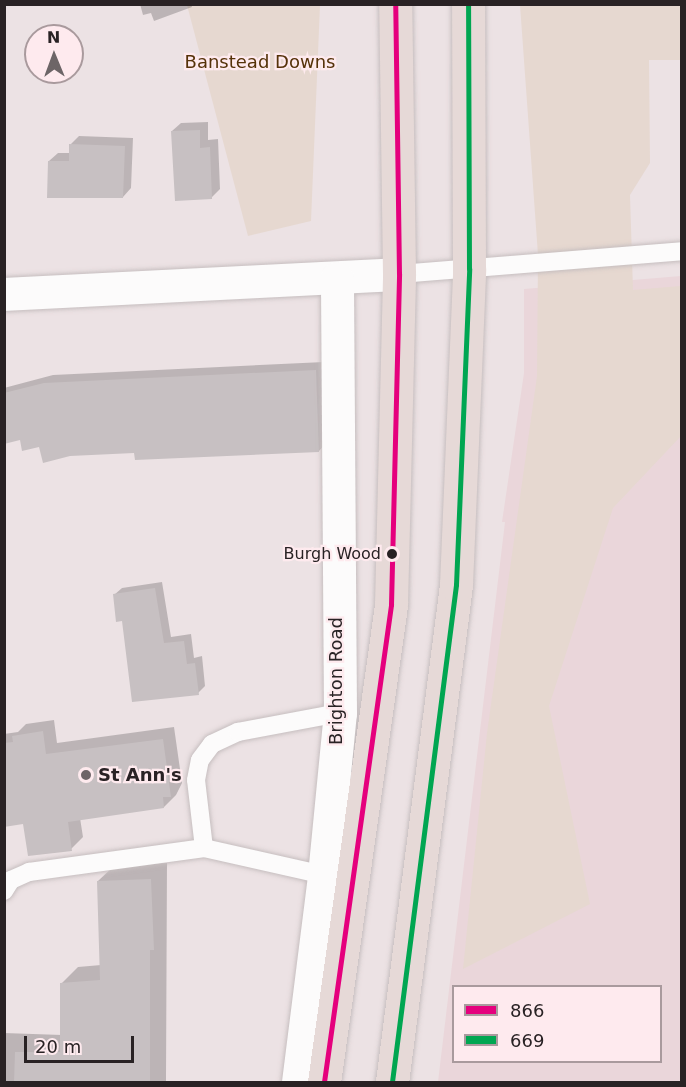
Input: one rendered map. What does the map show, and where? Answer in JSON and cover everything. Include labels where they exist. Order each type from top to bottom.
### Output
[{"type":"highway","name":"Brighton Road","points":[[324,1083],[391,605],[399,274],[395,4]]},
{"type":"highway","points":[[392,1083],[456,585],[469,269],[468,4]]},
{"type":"street","points":[[4,294],[399,274]]},
{"type":"street","name":"Brighton Road","points":[[298,1083],[324,875],[340,713],[337,278]]},
{"type":"lane","points":[[399,274],[681,251]]},
{"type":"lane","points":[[204,848],[196,780],[200,760],[212,744],[238,732],[340,713]]},
{"type":"lane","points":[[4,891],[11,880],[29,872],[204,848],[324,875]]},
{"type":"shaded area","points":[[681,276],[681,1082],[438,1082],[505,522],[502,522],[524,373],[524,289]]},
{"type":"green space","name":"Banstead Downs","points":[[187,5],[320,5],[311,221],[248,236]]},
{"type":"green space","points":[[520,5],[681,5],[681,60],[649,60],[650,163],[630,195],[633,290],[681,286],[681,436],[613,508],[549,706],[590,904],[463,969],[487,733],[537,376],[538,255]]},
{"type":"building","points":[[200,130],[200,148],[210,147],[212,199],[175,201],[171,131]]},
{"type":"building","points":[[69,144],[125,146],[123,198],[47,198],[48,161],[69,161]]},
{"type":"building","points":[[316,370],[319,452],[135,460],[134,453],[70,456],[43,463],[39,447],[22,451],[20,440],[4,444],[4,393],[44,383]]},
{"type":"building","points":[[155,588],[164,643],[184,641],[187,664],[195,663],[199,695],[132,702],[122,621],[116,622],[113,594]]},
{"type":"building","name":"St Ann's","points":[[43,731],[46,754],[163,739],[171,797],[163,797],[164,808],[68,822],[72,851],[28,856],[23,824],[4,827],[4,743],[13,742],[12,736]]},
{"type":"building","points":[[151,879],[154,950],[150,950],[150,1083],[14,1083],[15,1052],[60,1052],[60,983],[100,980],[97,881]]},
{"type":"transit line","name":"866","points":[[324,1082],[391,605],[399,274],[395,4]]},
{"type":"transit line","name":"669","points":[[392,1082],[456,585],[469,269],[468,4]]},
{"type":"place","name":"Burgh Wood","points":[[392,554]]},
{"type":"place","name":"St Ann's","points":[[86,775]]}]
